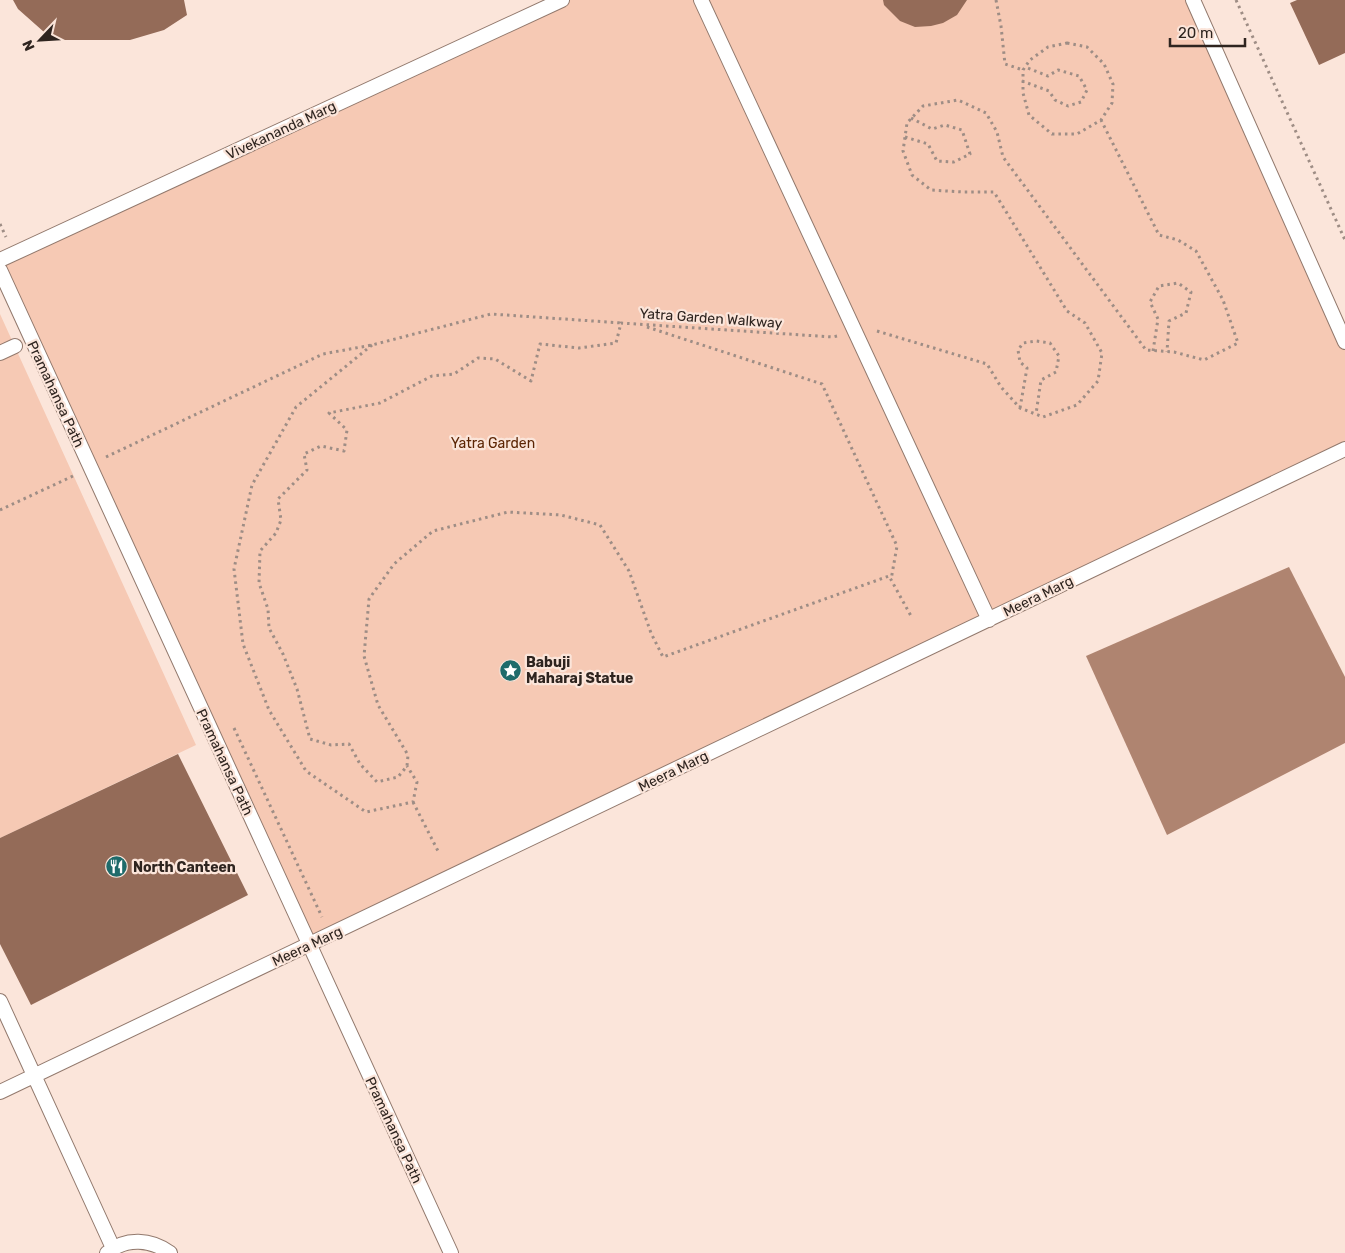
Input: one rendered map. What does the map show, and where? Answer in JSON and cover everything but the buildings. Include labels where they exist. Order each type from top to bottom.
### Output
[{"type":"lane","name":"Vivekananda Marg","points":[[0,260],[562,0]]},
{"type":"lane","points":[[701,0],[989,620]]},
{"type":"lane","points":[[1193,0],[1345,342]]},
{"type":"lane","name":"Pramahansa Path","points":[[0,270],[451,1253]]},
{"type":"lane","points":[[0,353],[15,346]]},
{"type":"lane","name":"Meera Marg","points":[[0,1092],[1345,449]]},
{"type":"lane","points":[[0,1001],[35,1076],[110,1251],[129,1242],[145,1242],[161,1246],[170,1253]]},
{"type":"path","points":[[996,0],[1002,26],[1005,64],[1048,76],[1058,70],[1079,76],[1087,90],[1081,102],[1068,106],[1055,100],[1049,90],[1022,81]]},
{"type":"path","points":[[1236,0],[1345,240]]},
{"type":"path","points":[[1067,43],[1087,48],[1104,64],[1112,84],[1112,103],[1101,120],[1077,134],[1052,134],[1029,115],[1022,93],[1022,81],[1024,68],[1030,60],[1048,47],[1067,43]]},
{"type":"path","points":[[905,137],[928,144],[937,161],[954,162],[970,154],[962,130],[945,125],[932,129],[911,118],[923,106],[958,100],[986,113],[997,132],[1003,157],[1146,350],[1167,352],[1204,360],[1238,344],[1223,300],[1196,251],[1178,240],[1159,235],[1101,120]]},
{"type":"path","name":"Yatra Garden Walkway","points":[[407,766],[398,777],[377,782],[360,764],[349,744],[331,745],[310,739],[297,689],[283,654],[269,628],[268,609],[259,584],[260,551],[276,533],[281,520],[278,499],[307,470],[304,454],[321,446],[344,451],[347,430],[329,413],[380,403],[432,376],[454,374],[478,358],[495,359],[532,381],[540,344],[579,348],[616,343],[621,323],[833,337],[865,328],[987,364],[1001,387],[1020,408],[1043,416],[1077,404],[1098,380],[1102,353],[1085,323],[1067,311],[994,192],[931,190],[912,175],[903,151],[906,123],[911,118]]},
{"type":"path","points":[[1153,351],[1158,319],[1150,302],[1159,286],[1178,283],[1191,292],[1186,313],[1169,321],[1167,352]]},
{"type":"path","points":[[89,465],[323,354],[372,345],[491,314],[642,325],[822,384],[896,546],[891,581]]},
{"type":"path","points":[[1020,408],[1027,368],[1020,362],[1018,350],[1023,343],[1036,341],[1050,343],[1059,356],[1056,372],[1041,380],[1036,414]]},
{"type":"path","points":[[372,345],[296,408],[252,485],[234,569],[243,644],[269,710],[306,771],[366,812],[413,802]]},
{"type":"path","points":[[0,510],[74,476]]},
{"type":"path","points":[[438,851],[413,802],[417,782],[407,766],[408,755],[378,705],[364,656],[369,599],[394,564],[433,531],[508,512],[561,514],[600,525],[629,571],[650,633],[663,657],[889,576],[911,616]]},
{"type":"green space","name":"Yatra Garden","points":[[562,0],[1193,0],[1345,342],[1345,449],[309,945],[0,260]]},
{"type":"green space","points":[[0,314],[196,745],[0,838]]},
{"type":"shaded area","points":[[1289,567],[1345,677],[1345,743],[1167,835],[1086,656]]},
{"type":"place","name":"Babuji Maharaj Statue","points":[[510,670]]},
{"type":"place","name":"North Canteen","points":[[117,867]]}]
